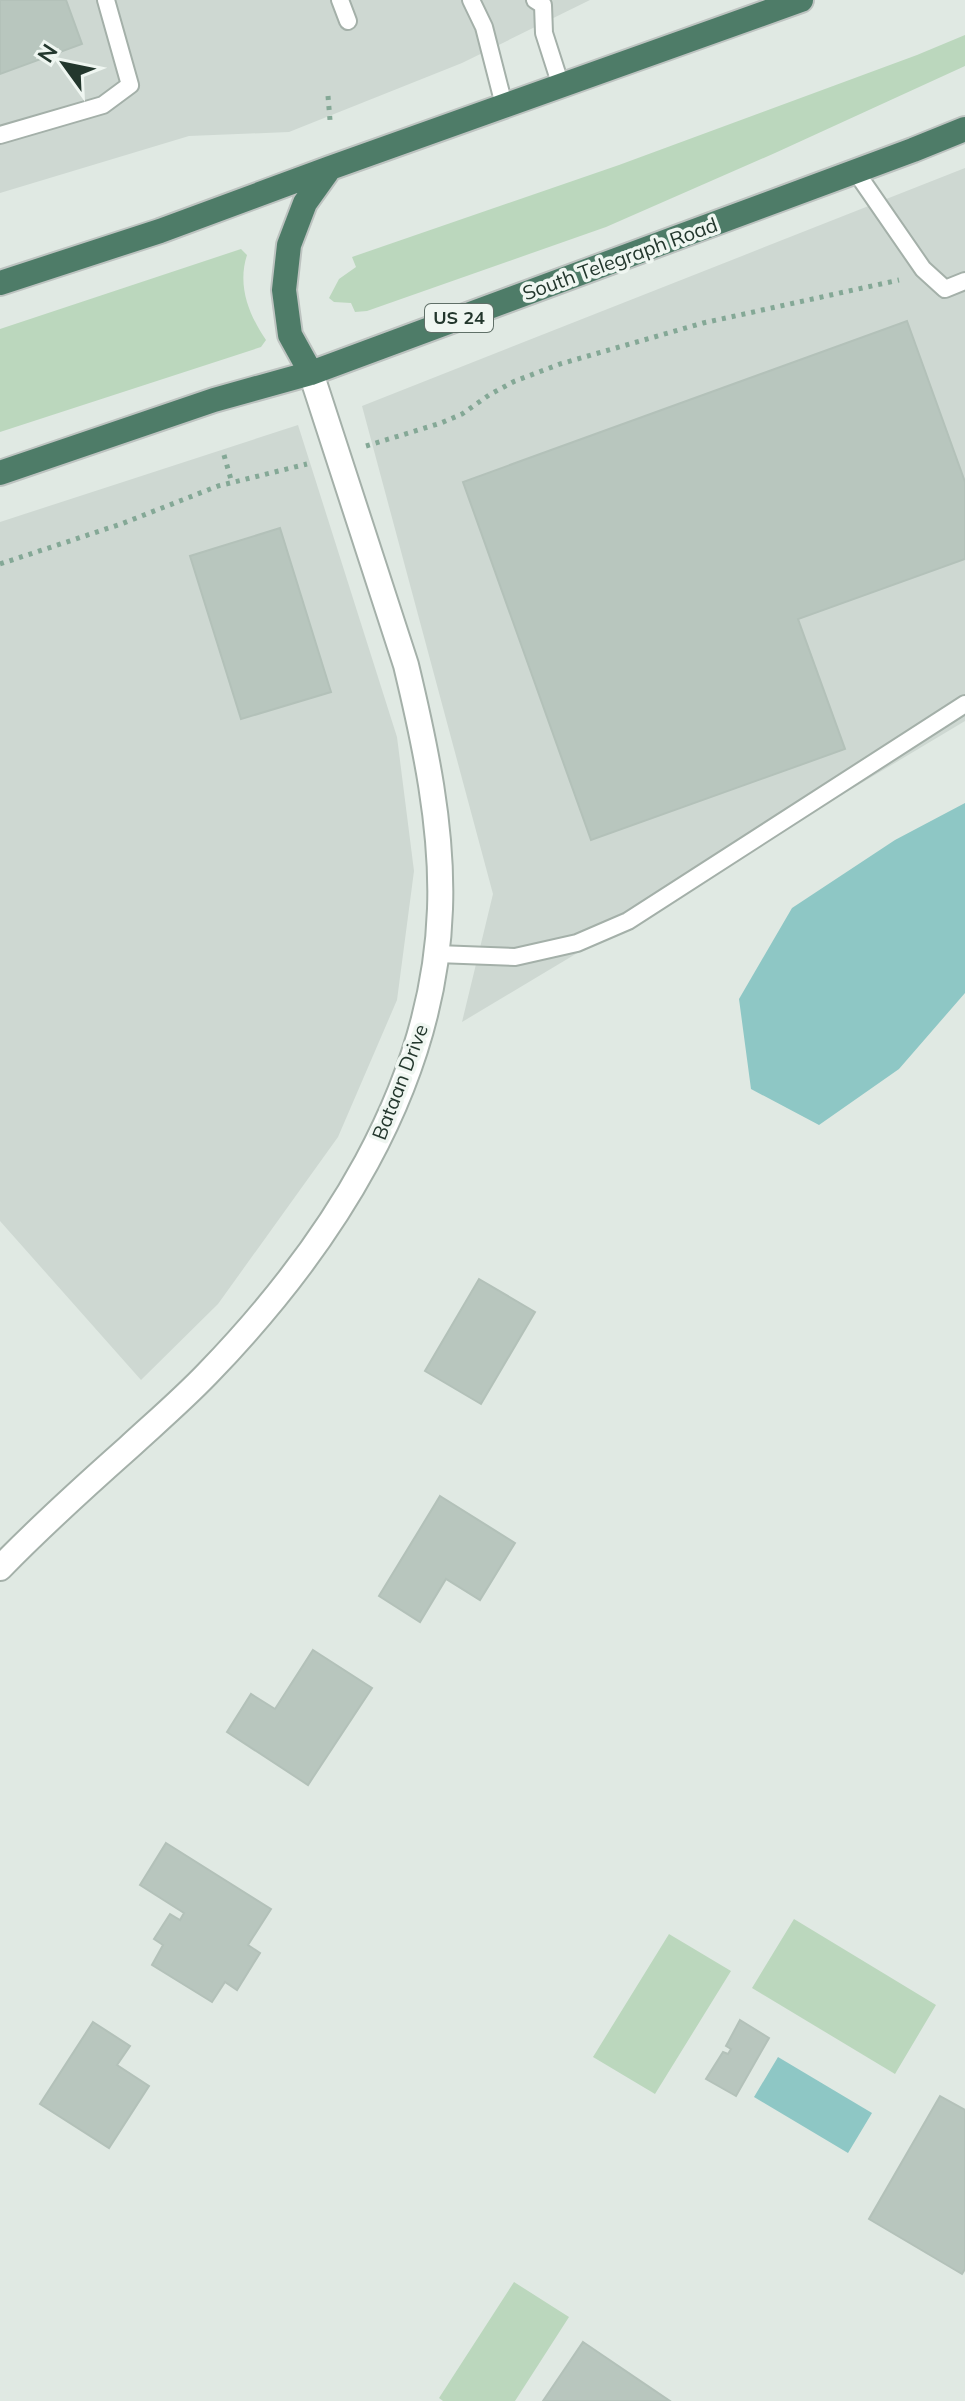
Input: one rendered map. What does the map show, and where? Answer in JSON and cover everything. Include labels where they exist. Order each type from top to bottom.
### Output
[{"type":"highway","points":[[0,283],[160,231],[801,0]]},
{"type":"highway","name":"South Telegraph Road","points":[[0,473],[214,400],[311,373],[965,129]]},
{"type":"highway","points":[[311,373],[290,335],[284,290],[289,245],[294,231],[305,203],[330,168]]},
{"type":"street","name":"Bataan Drive","points":[[0,1568],[67,1502],[205,1377],[264,1314],[316,1245],[373,1148],[407,1074],[427,1011],[437,954],[440,908],[439,861],[428,773],[402,650],[311,373]]},
{"type":"lane","points":[[0,135],[103,105],[130,85],[106,0]]},
{"type":"lane","points":[[340,0],[348,21]]},
{"type":"lane","points":[[471,0],[484,27],[504,105]]},
{"type":"lane","points":[[535,0],[543,5],[544,33],[561,86]]},
{"type":"lane","points":[[856,172],[923,269],[945,289],[965,281]]},
{"type":"lane","points":[[437,954],[515,957],[577,943],[628,921],[965,704]]},
{"type":"path","points":[[328,96],[330,120]]},
{"type":"path","points":[[368,445],[441,423],[462,414],[515,381],[560,364],[703,323],[892,283]]},
{"type":"path","points":[[224,455],[232,483]]},
{"type":"path","points":[[0,564],[121,524],[170,503],[304,465]]},
{"type":"shaded area","points":[[0,0],[590,0],[462,63],[289,132],[189,136],[0,193]]},
{"type":"shaded area","points":[[965,168],[965,721],[462,1022],[493,894],[362,406]]},
{"type":"shaded area","points":[[298,425],[397,737],[414,871],[397,1000],[338,1137],[218,1304],[141,1380],[0,1221],[0,522]]},
{"type":"green space","points":[[965,35],[965,66],[606,227],[367,311],[355,312],[351,303],[334,302],[329,298],[339,279],[356,267],[352,257],[619,165]]},
{"type":"green space","points":[[241,249],[247,255],[243,278],[246,300],[266,340],[261,347],[0,432],[0,329]]},
{"type":"green space","points":[[794,1919],[936,2005],[895,2074],[752,1988]]},
{"type":"green space","points":[[669,1934],[731,1971],[655,2094],[593,2057]]},
{"type":"green space","points":[[514,2282],[569,2317],[515,2401],[443,2401],[439,2398]]},
{"type":"water","points":[[965,803],[965,993],[899,1069],[819,1125],[751,1089],[739,999],[792,908],[895,840]]},
{"type":"water","points":[[778,2057],[872,2113],[848,2153],[754,2097]]},
{"type":"building","points":[[0,0],[66,0],[82,44],[0,74]]},
{"type":"building","points":[[907,321],[965,482],[965,559],[798,619],[845,749],[591,840],[463,482]]},
{"type":"building","points":[[280,528],[331,692],[241,719],[190,556]]},
{"type":"building","points":[[479,1279],[535,1312],[481,1404],[425,1371]]},
{"type":"building","points":[[440,1496],[515,1543],[480,1600],[446,1579],[420,1622],[379,1596]]},
{"type":"building","points":[[313,1650],[372,1688],[308,1785],[227,1732],[251,1694],[275,1709]]},
{"type":"building","points":[[166,1843],[271,1909],[248,1945],[260,1953],[237,1990],[225,1982],[212,2002],[152,1965],[163,1945],[154,1939],[170,1914],[180,1920],[184,1913],[140,1885]]},
{"type":"building","points":[[740,2020],[769,2038],[736,2096],[706,2079],[723,2052],[728,2054],[731,2049],[726,2046]]},
{"type":"building","points":[[93,2022],[130,2046],[117,2065],[149,2086],[109,2148],[40,2104]]},
{"type":"building","points":[[940,2096],[965,2110],[965,2269],[962,2274],[869,2219]]},
{"type":"building","points":[[583,2342],[670,2401],[543,2401]]}]
